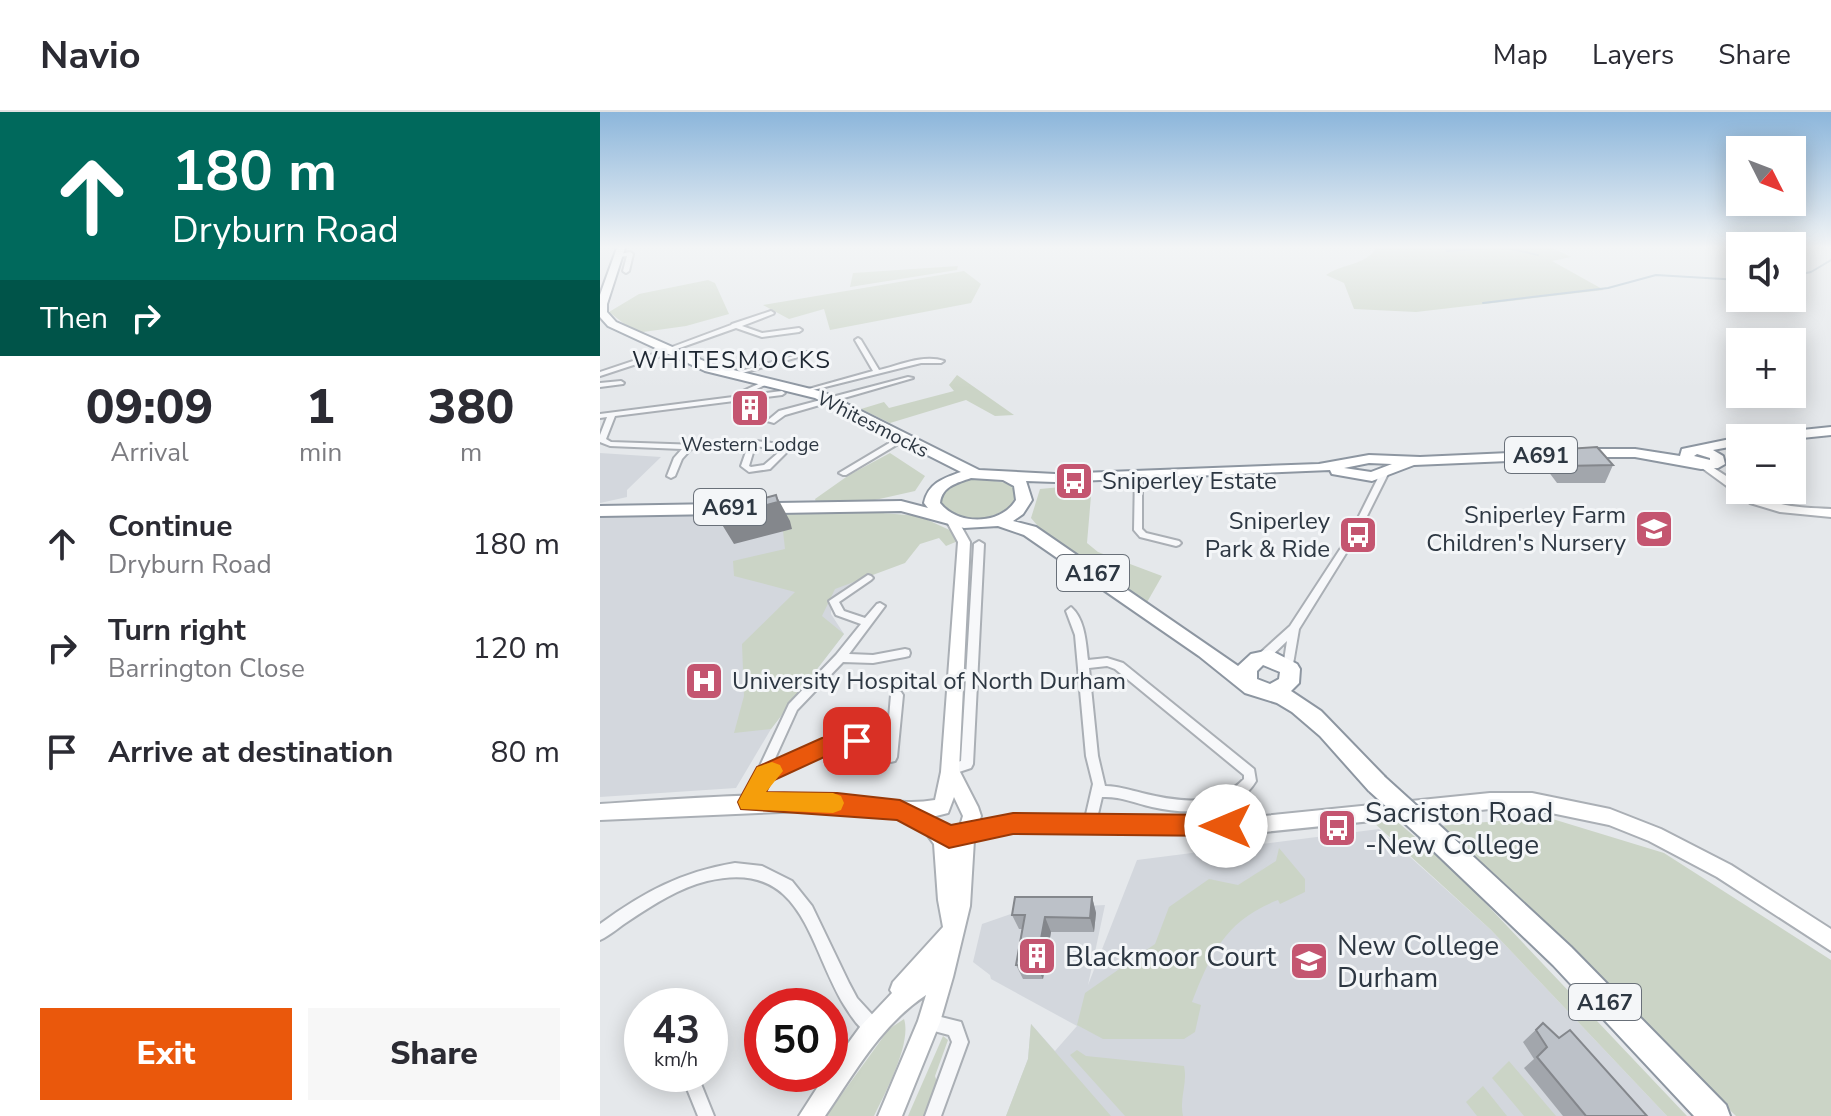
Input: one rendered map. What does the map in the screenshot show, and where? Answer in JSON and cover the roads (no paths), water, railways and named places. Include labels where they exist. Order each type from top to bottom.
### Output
[{"type":"highway","name":"Whitesmocks","points":[[606,295],[602,313],[612,324],[632,335],[718,378],[749,388],[807,391],[932,467],[939,475],[934,507],[948,518]]},
{"type":"highway","name":"Whitesmocks","points":[[669,352],[771,389],[824,401],[979,474]]},
{"type":"highway","points":[[1806,434],[1831,431]]},
{"type":"highway","points":[[1706,461],[1726,448]]},
{"type":"highway","name":"A691","points":[[1374,460],[1420,461],[1598,453],[1706,461]]},
{"type":"highway","points":[[936,491],[957,477],[979,474],[1009,478],[1055,478],[1319,468],[1384,473],[1385,466],[1374,460],[1359,471]]},
{"type":"highway","name":"A691","points":[[1384,473],[1420,461]]},
{"type":"highway","points":[[1009,478],[1021,484],[1023,499]]},
{"type":"highway","points":[[987,522],[1008,517],[1036,484],[1055,478]]},
{"type":"highway","name":"A691","points":[[901,506],[936,491]]},
{"type":"highway","name":"A167","points":[[1023,499],[1030,531]]},
{"type":"highway","name":"A691","points":[[600,511],[901,506],[948,518]]},
{"type":"highway","name":"A167","points":[[948,518],[1030,531],[1260,690],[1283,696],[1315,719],[1377,784],[1551,945],[1715,1116]]},
{"type":"highway","name":"A167","points":[[1206,651],[1232,658],[1260,658]]},
{"type":"highway","points":[[1260,658],[1277,659],[1289,668],[1289,683],[1280,690],[1260,690],[1245,675],[1247,668],[1260,658]]},
{"type":"highway","name":"A167","points":[[1289,668],[1315,719]]},
{"type":"main road","points":[[1706,461],[1745,495],[1768,505],[1831,513]]},
{"type":"main road","points":[[948,518],[972,541]]},
{"type":"main road","points":[[952,932],[947,895],[948,850],[936,831],[934,820],[942,806],[950,771],[963,685],[972,541],[987,522]]},
{"type":"main road","points":[[890,1116],[929,1022],[960,906],[966,831],[972,816],[950,771]]},
{"type":"main road","points":[[900,810],[949,837],[1013,823],[1258,825],[1490,801],[1568,806],[1610,817],[1692,853],[1831,941]]},
{"type":"main road","points":[[600,812],[749,802],[837,803],[900,810],[967,806],[1013,823]]},
{"type":"main road","points":[[811,1116],[918,968],[952,932]]},
{"type":"main road","points":[[878,1025],[909,990],[942,977]]},
{"type":"street","points":[[600,374],[669,352],[771,313]]},
{"type":"street","points":[[734,325],[762,335],[797,329]]},
{"type":"street","points":[[858,340],[877,372]]},
{"type":"street","points":[[730,375],[809,353]]},
{"type":"street","points":[[807,391],[921,361],[941,361]]},
{"type":"street","points":[[771,421],[782,413],[910,378]]},
{"type":"street","points":[[600,385],[621,383]]},
{"type":"street","name":"Whitesmocks","points":[[727,400],[749,388]]},
{"type":"street","name":"Whitesmocks","points":[[600,416],[727,400],[771,389]]},
{"type":"street","points":[[612,414],[602,435],[605,442],[689,447],[752,445],[773,445],[782,453],[767,467],[749,470],[745,466],[752,445]]},
{"type":"street","name":"Whitesmocks","points":[[843,473],[894,444]]},
{"type":"street","points":[[671,476],[678,458],[689,447]]},
{"type":"street","points":[[1359,471],[1371,488],[1365,512]]},
{"type":"street","points":[[1260,658],[1294,629],[1365,512],[1384,473]]},
{"type":"street","points":[[1138,475],[1138,530],[1143,535],[1176,543]]},
{"type":"street","points":[[867,622],[840,613],[834,601],[868,578]]},
{"type":"street","points":[[749,802],[793,707],[840,658],[880,606]]},
{"type":"street","points":[[1069,608],[1080,635],[1099,792],[1090,823]]},
{"type":"street","points":[[1289,668],[1294,629]]},
{"type":"street","points":[[840,658],[873,659],[905,653]]},
{"type":"street","points":[[1083,665],[1107,662],[1119,666],[1250,773],[1250,781],[1234,796],[1204,805],[1160,803],[1116,790],[1099,792]]},
{"type":"street","points":[[860,764],[891,757],[897,695]]},
{"type":"street","points":[[764,774],[800,761],[829,745],[893,734]]},
{"type":"street","points":[[600,933],[654,896],[700,875],[727,870],[767,876],[787,887],[802,903],[858,1012],[878,1025]]},
{"type":"street","points":[[929,1022],[955,1028],[960,1042],[933,1116]]},
{"type":"street","points":[[696,1092],[706,1116]]},
{"type":"waterway","points":[[1483,303],[1551,295]]},
{"type":"place","name":"Western Lodge","points":[[750,408]]},
{"type":"place","name":"Sniperley Estate","points":[[1074,481]]},
{"type":"place","name":"Sniperley Farm Children's Nursery","points":[[1654,529]]},
{"type":"place","name":"Sniperley Park & Ride","points":[[1358,535]]},
{"type":"place","name":"University Hospital of North Durham","points":[[704,681]]},
{"type":"place","name":"Sacriston Road -New College","points":[[1337,828]]},
{"type":"place","name":"Blackmoor Court","points":[[1037,956]]},
{"type":"place","name":"New College Durham","points":[[1309,961]]},
{"type":"district","name":"WHITESMOCKS","points":[[732,360]]}]
